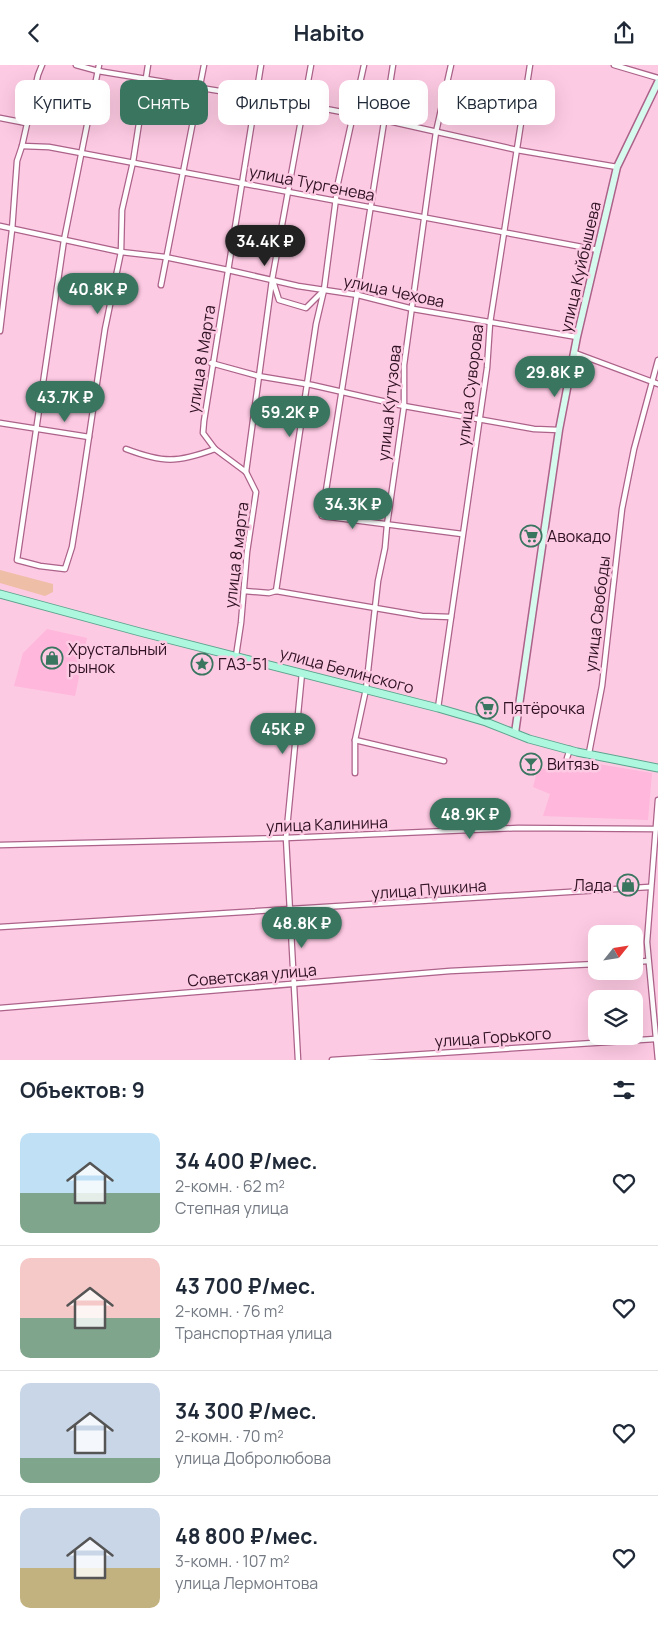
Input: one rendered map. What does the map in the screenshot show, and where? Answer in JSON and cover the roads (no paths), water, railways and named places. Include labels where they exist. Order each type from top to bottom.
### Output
[{"type":"main road","name":"улица Куйбышева","points":[[515,733],[560,430],[577,337],[617,167],[658,80]]},
{"type":"main road","name":"улица Белинского","points":[[0,594],[140,632],[438,708],[570,749],[658,768]]},
{"type":"street","points":[[38,80],[42,65]]},
{"type":"street","points":[[76,65],[155,80]]},
{"type":"street","points":[[98,68],[82,154],[78,161],[64,240],[38,429],[17,560],[40,566],[65,569],[72,547],[105,329],[121,251],[122,210],[148,79],[148,65]]},
{"type":"street","points":[[202,80],[204,65]]},
{"type":"street","points":[[259,80],[261,65]]},
{"type":"street","points":[[309,80],[311,65]]},
{"type":"street","points":[[361,80],[364,65]]},
{"type":"street","points":[[391,80],[393,65]]},
{"type":"street","name":"улица Кутузова","points":[[354,773],[355,740],[366,689],[378,581],[385,548],[386,525],[404,406],[404,365],[426,218],[436,132],[451,65]]},
{"type":"street","name":"улица Суворова","points":[[438,708],[479,418],[490,323],[530,65]]},
{"type":"street","points":[[614,65],[658,80]]},
{"type":"street","points":[[0,118],[15,121]]},
{"type":"street","points":[[0,331],[12,230],[17,161],[26,125]]},
{"type":"street","points":[[162,285],[193,125]]},
{"type":"street","points":[[228,270],[251,125]]},
{"type":"street","points":[[126,449],[165,461],[188,459],[215,449],[246,472],[258,376],[265,343],[272,279],[301,125]]},
{"type":"street","points":[[276,591],[306,384],[324,290],[336,200],[351,125]]},
{"type":"street","points":[[383,125],[322,515],[462,534]]},
{"type":"street","points":[[406,125],[516,150],[617,167]]},
{"type":"street","name":"улица Тургенева","points":[[22,146],[49,147],[290,190],[370,208],[598,249]]},
{"type":"street","name":"улица Чехова","points":[[0,227],[358,295],[413,309],[577,337]]},
{"type":"street","name":"улица 8 Марта","points":[[215,449],[202,433],[211,363],[228,270]]},
{"type":"street","points":[[272,279],[279,300],[306,308],[324,290]]},
{"type":"street","points":[[575,353],[612,365],[658,384]]},
{"type":"street","name":"улица Свободы","points":[[589,753],[602,685],[622,509],[634,449],[658,360]]},
{"type":"street","points":[[211,363],[258,376],[306,384],[404,406],[534,429],[560,430]]},
{"type":"street","points":[[0,423],[89,437]]},
{"type":"street","name":"улица 8 марта","points":[[236,655],[247,552],[256,492],[246,472]]},
{"type":"street","points":[[244,591],[269,593],[276,591],[422,616],[451,617]]},
{"type":"street","points":[[298,1060],[286,838],[302,673]]},
{"type":"street","points":[[355,740],[444,761]]},
{"type":"street","points":[[567,758],[570,749]]},
{"type":"street","points":[[658,799],[650,887],[648,961],[658,1060]]},
{"type":"street","name":"улица Калинина","points":[[0,845],[286,838],[518,828],[654,829]]},
{"type":"street","name":"улица Пушкина","points":[[0,927],[650,887]]},
{"type":"street","points":[[643,961],[648,961]]},
{"type":"street","name":"Советская улица","points":[[0,1008],[450,971],[588,964]]},
{"type":"street","name":"улица Горького","points":[[332,1060],[655,1039]]},
{"type":"place","name":"Авокадо","points":[[531,536]]},
{"type":"place","name":"Хрустальный рынок","points":[[52,658]]},
{"type":"place","name":"ГАЗ-51","points":[[202,664]]},
{"type":"place","name":"Пятёрочка","points":[[487,708]]},
{"type":"place","name":"Витязь","points":[[531,764]]},
{"type":"place","name":"Лада","points":[[628,885]]}]
